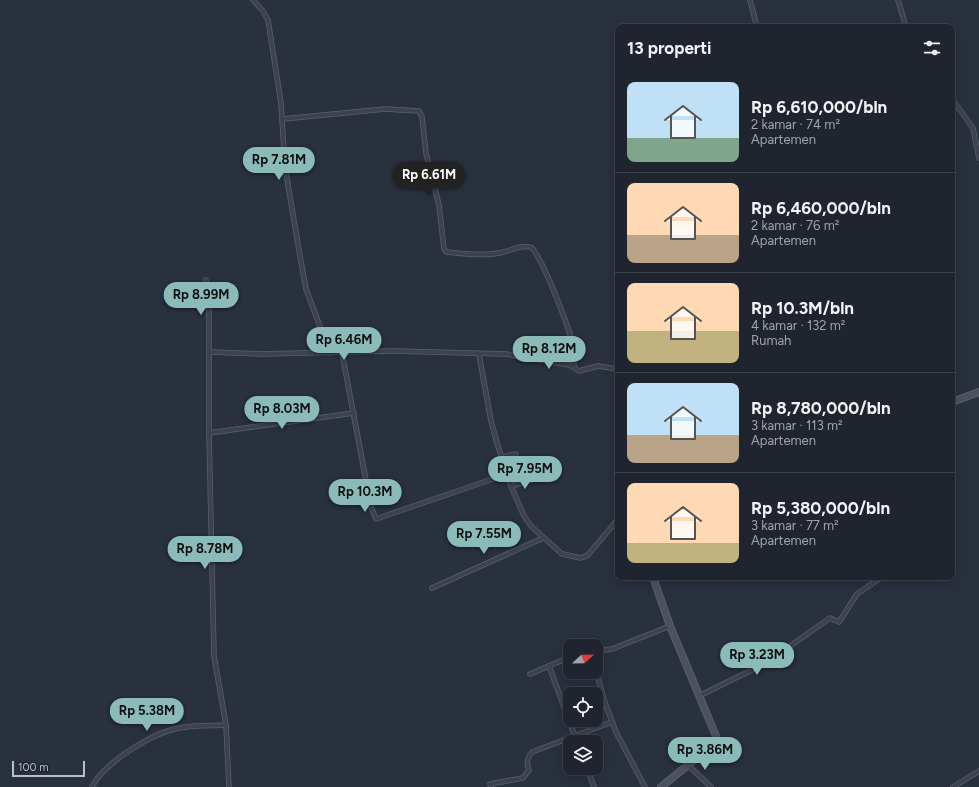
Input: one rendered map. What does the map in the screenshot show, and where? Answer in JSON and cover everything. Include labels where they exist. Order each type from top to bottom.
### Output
[{"type":"street","points":[[253,0],[263,11],[268,20],[283,119],[285,167],[306,288],[330,353]]},
{"type":"street","points":[[750,0],[756,24]]},
{"type":"street","points":[[898,0],[905,24]]},
{"type":"street","points":[[955,103],[973,128],[979,158]]},
{"type":"street","points":[[283,119],[385,109],[419,111],[422,117],[426,153],[437,196],[444,249],[446,252],[498,254],[525,247],[532,248],[543,269],[568,328],[573,345],[574,367]]},
{"type":"street","points":[[206,280],[209,312],[210,352],[209,433],[214,656],[226,725],[229,786],[224,787]]},
{"type":"street","points":[[210,352],[260,354],[394,351],[506,354],[574,367],[580,371],[598,366],[615,369]]},
{"type":"street","points":[[342,353],[372,507],[376,519],[507,474]]},
{"type":"street","points":[[479,354],[491,421],[511,486],[524,516],[543,538],[562,554],[581,558],[588,555],[615,523]]},
{"type":"street","points":[[955,401],[979,392]]},
{"type":"street","points":[[209,433],[354,413]]},
{"type":"street","points":[[502,457],[516,454]]},
{"type":"street","points":[[511,486],[534,479]]},
{"type":"street","points":[[432,588],[543,538]]},
{"type":"street","points":[[654,580],[670,626],[716,736],[715,741],[710,747],[689,766],[661,787]]},
{"type":"street","points":[[699,696],[766,663],[830,618],[839,622],[857,594],[878,580]]},
{"type":"street","points":[[603,649],[612,649],[670,626]]},
{"type":"street","points":[[530,674],[563,660]]},
{"type":"street","points":[[549,666],[575,735]]},
{"type":"street","points":[[599,679],[612,722],[645,787]]},
{"type":"street","points":[[578,735],[612,722]]},
{"type":"street","points":[[92,787],[107,766],[125,754],[165,732],[180,728],[226,725]]},
{"type":"street","points":[[492,787],[490,784],[523,778],[527,775],[529,770],[527,765],[528,759],[532,752],[563,740]]},
{"type":"street","points":[[689,766],[711,787]]},
{"type":"street","points":[[953,787],[979,771]]},
{"type":"street","points":[[590,775],[594,787]]}]
